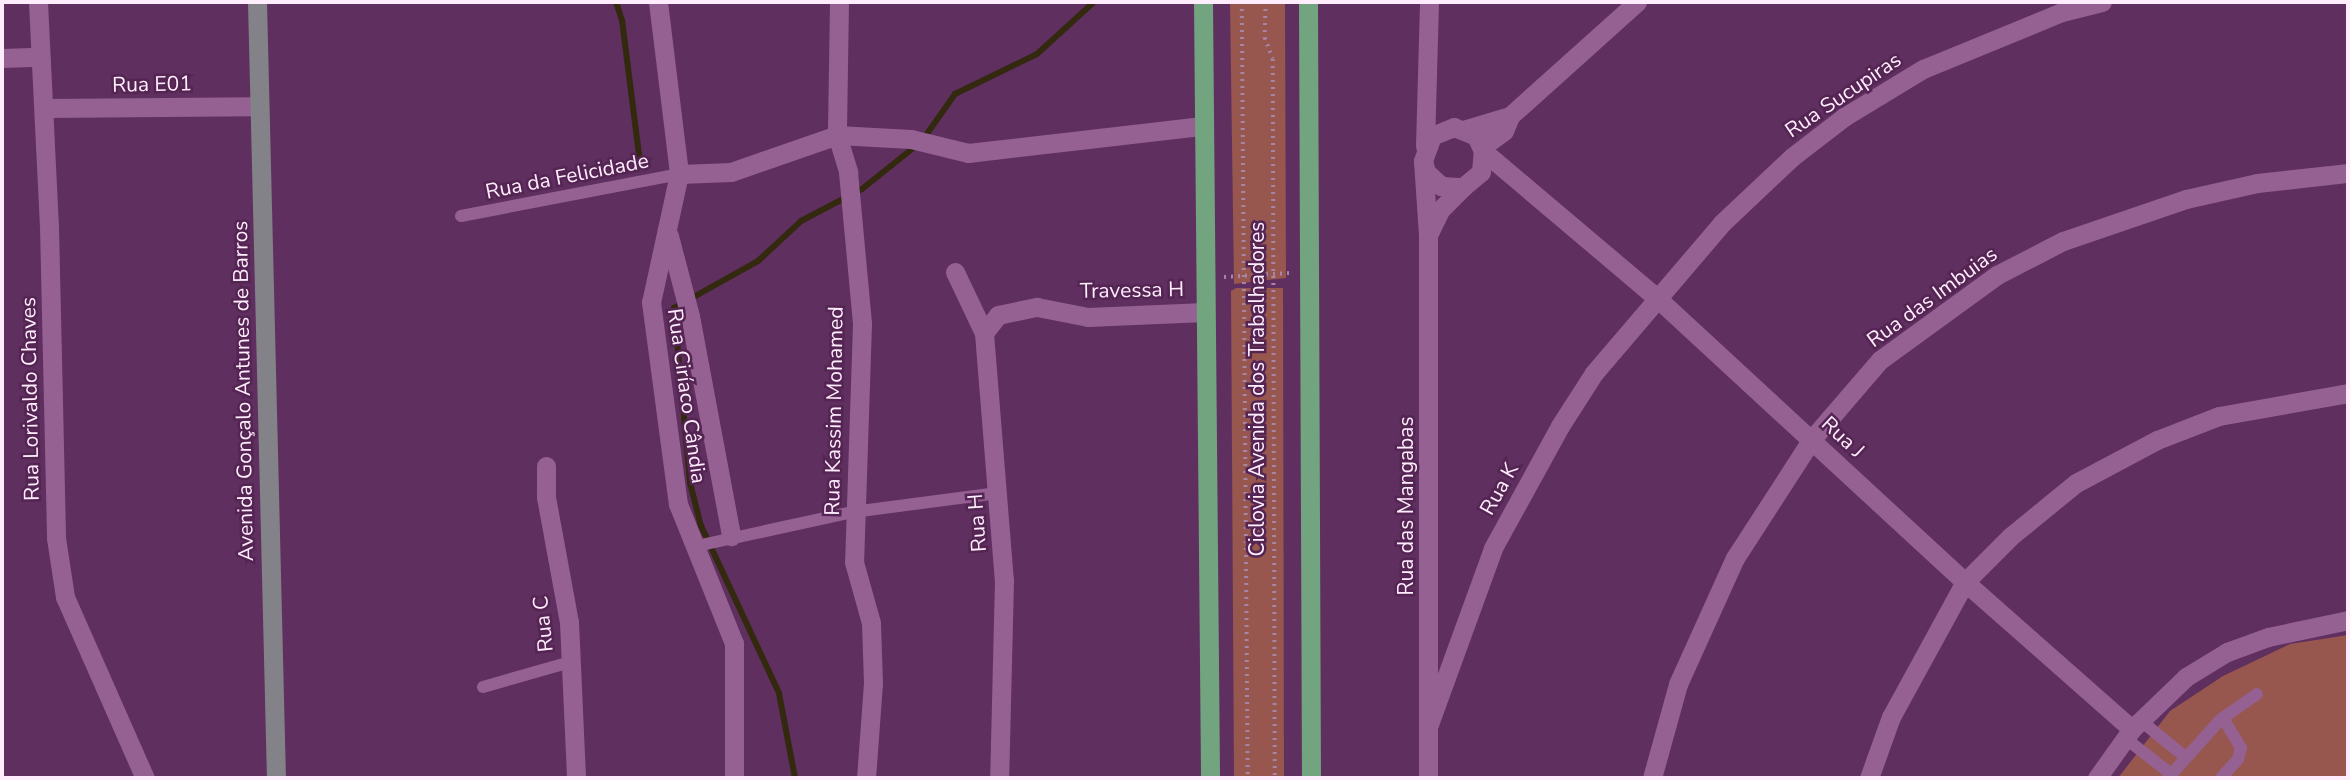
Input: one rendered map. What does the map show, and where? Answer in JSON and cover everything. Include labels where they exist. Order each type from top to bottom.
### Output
[{"type":"main road","name":"Avenida Gonçalo Antunes de Barros","points":[[257,2],[276,778]]},
{"type":"main road","points":[[1203,2],[1202,126],[1210,778]]},
{"type":"main road","points":[[1308,2],[1311,778]]},
{"type":"street","name":"Rua Lorivaldo Chaves","points":[[38,2],[39,57],[45,108],[59,562],[69,608],[145,778]]},
{"type":"street","name":"Rua Ciríaco Cândia","points":[[658,2],[679,174],[651,302],[678,504],[734,643],[734,778]]},
{"type":"street","name":"Rua Kassim Mohamed","points":[[839,2],[837,135],[849,182],[862,324],[853,512],[854,562],[871,623],[873,683],[866,778]]},
{"type":"street","name":"Rua das Mangabas","points":[[1428,778],[1428,234],[1424,153],[1429,105],[1429,2]]},
{"type":"street","points":[[1483,149],[1504,131],[1510,116],[1637,2]]},
{"type":"street","name":"Rua Sucupiras","points":[[1656,297],[1722,223],[1792,157],[1844,117],[1923,69],[2062,12],[2102,2]]},
{"type":"street","points":[[2,58],[39,57]]},
{"type":"street","points":[[1428,234],[1440,210],[1469,184],[1484,162],[1483,149],[1429,105]]},
{"type":"street","name":"Rua E01","points":[[45,108],[259,106]]},
{"type":"street","points":[[1510,116],[1432,135],[1424,153],[1432,180],[1452,188],[1522,180]]},
{"type":"street","points":[[679,174],[731,172],[837,135],[911,139],[968,153],[1025,150],[1202,126]]},
{"type":"street","name":"Rua J","points":[[1483,149],[1656,297],[1965,582],[2132,729]]},
{"type":"street","name":"Rua das Imbuias","points":[[1652,778],[1678,684],[1712,601],[1812,439],[1880,360],[1997,275],[2063,241],[2186,199],[2257,183],[2348,173]]},
{"type":"street","points":[[668,231],[690,316],[722,539]]},
{"type":"street","name":"Rua H","points":[[955,272],[984,333],[998,493],[1004,580],[999,778]]},
{"type":"street","name":"Rua K","points":[[1428,727],[1493,548],[1594,373],[1656,297]]},
{"type":"street","name":"Travessa H","points":[[984,333],[998,315],[1037,307],[1088,317],[1205,312]]},
{"type":"street","points":[[1869,778],[1891,717],[1965,582],[2011,536],[2076,483],[2157,440],[2219,416],[2348,393]]},
{"type":"street","name":"Rua C","points":[[546,466],[546,497],[569,622],[576,778]]},
{"type":"street","points":[[2097,778],[2132,729],[2186,677],[2228,652],[2268,637],[2348,621]]},
{"type":"lane","name":"Rua da Felicidade","points":[[461,216],[679,174]]},
{"type":"lane","points":[[694,546],[853,512],[998,493]]},
{"type":"lane","points":[[483,687],[570,662]]},
{"type":"lane","points":[[2132,729],[2170,776],[2184,756],[2223,718],[2257,694]]},
{"type":"lane","points":[[2221,778],[2238,759],[2241,748],[2223,718]]},
{"type":"lane","points":[[2132,729],[2184,756]]},
{"type":"path","name":"Ciclovia Avenida dos Trabalhadores","points":[[1242,2],[1248,778]]},
{"type":"path","name":"Ciclovia Avenida dos Trabalhadores","points":[[1266,2],[1265,38],[1273,59],[1275,778]]},
{"type":"path","points":[[1205,278],[1309,272]]},
{"type":"shaded area","points":[[1230,2],[1285,2],[1286,278],[1234,284]]},
{"type":"shaded area","points":[[1236,288],[1283,288],[1284,778],[1234,778],[1231,291]]},
{"type":"shaded area","points":[[2348,635],[2348,778],[2118,778],[2170,711],[2223,676],[2290,644]]},
{"type":"waterway","points":[[616,2],[622,20],[640,162]]},
{"type":"waterway","points":[[924,138],[955,94],[1037,54],[1094,2]]},
{"type":"waterway","points":[[795,778],[779,693],[701,526],[690,483],[674,308],[758,261],[801,221],[862,189],[917,145]]}]
